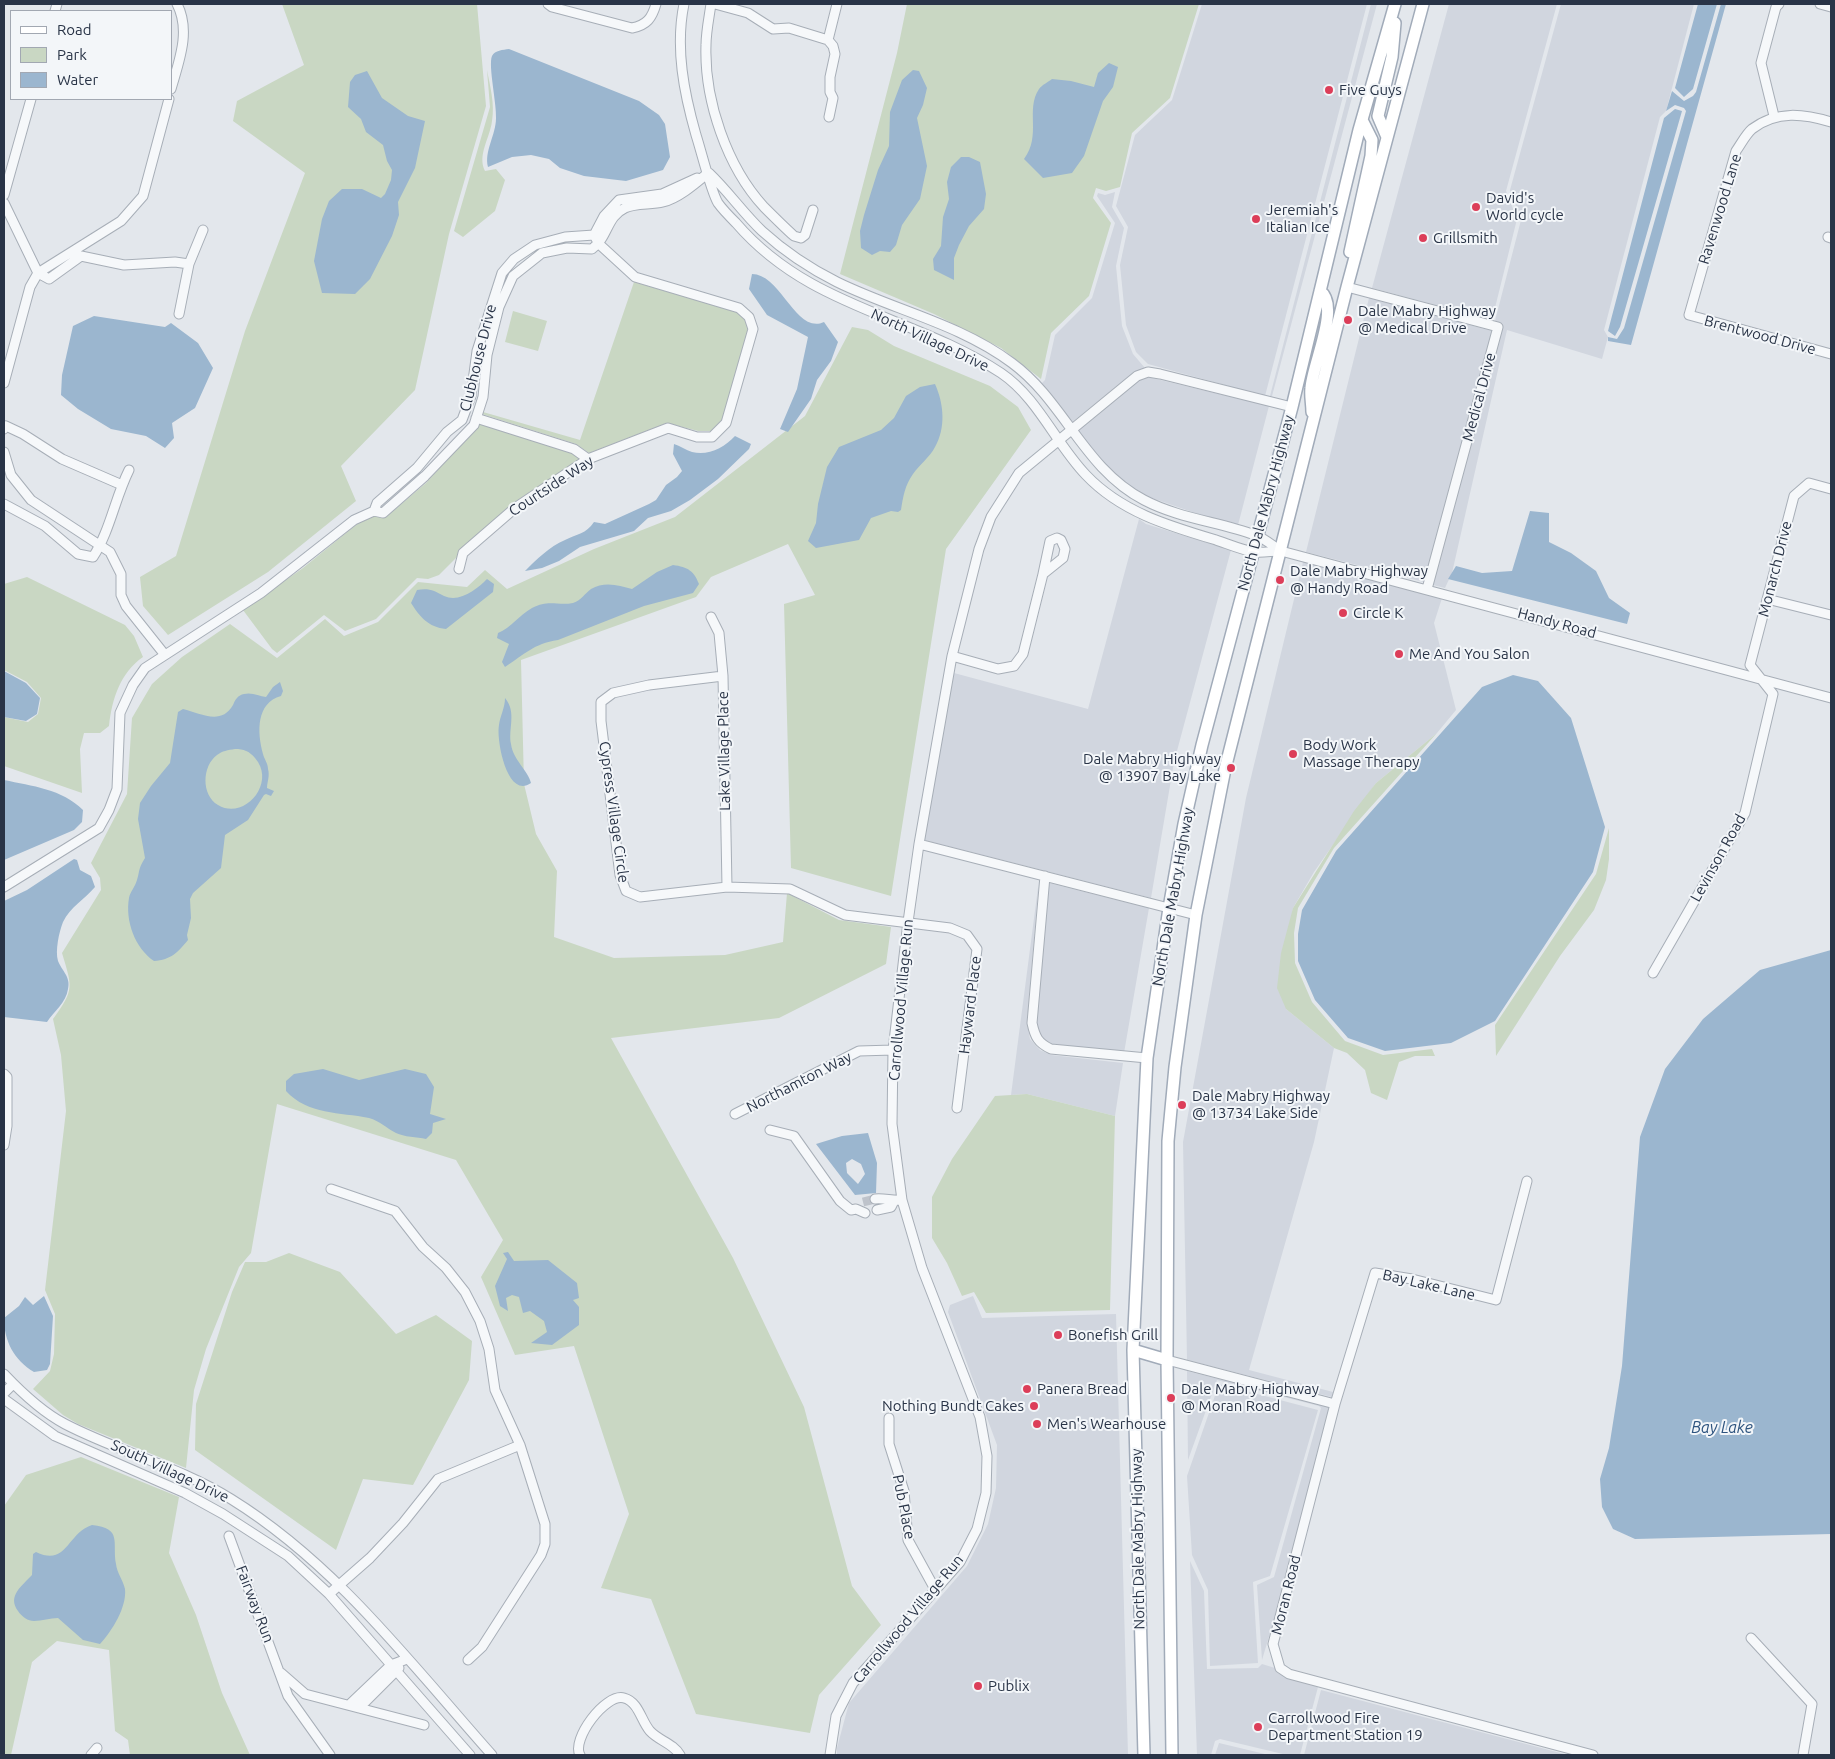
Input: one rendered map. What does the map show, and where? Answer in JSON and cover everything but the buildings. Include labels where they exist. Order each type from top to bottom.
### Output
[{"type":"main road","name":"North Dale Mabry Highway","points":[[1144,1755],[1133,1350],[1147,1058],[1169,908],[1184,824],[1202,745],[1292,407],[1362,120],[1396,4]]},
{"type":"main road","points":[[1387,137],[1378,116],[1392,57],[1396,4]]},
{"type":"main road","name":"North Dale Mabry Highway","points":[[1172,1755],[1167,1360],[1168,1141],[1196,915],[1225,769],[1347,287],[1423,4]]},
{"type":"main road","points":[[1347,287],[1351,242],[1371,156],[1372,140],[1362,120]]},
{"type":"main road","points":[[1313,421],[1311,388],[1329,309],[1325,295],[1320,291]]},
{"type":"main road","points":[[1133,1350],[1167,1360]]},
{"type":"main road","points":[[1133,1363],[1167,1360]]},
{"type":"street","points":[[172,85],[184,41],[182,13],[177,4]]},
{"type":"street","points":[[548,4],[552,7],[632,28],[643,26],[653,16],[656,4]]},
{"type":"street","name":"North Village Drive","points":[[684,4],[680,38],[682,71],[688,108],[717,202],[752,242],[797,276],[831,296],[972,356],[1002,374],[1031,403],[1093,481],[1107,494],[1146,517],[1253,552],[1281,551]]},
{"type":"street","points":[[711,4],[706,46],[709,88],[719,128],[736,168],[763,206],[794,236],[801,238],[805,235],[812,210]]},
{"type":"street","points":[[715,4],[748,13],[773,29],[790,28],[828,40],[834,46],[835,54],[830,77],[830,92],[833,98],[829,117]]},
{"type":"street","points":[[828,40],[837,4]]},
{"type":"street","points":[[1774,116],[1761,64],[1776,7],[1779,4]]},
{"type":"street","points":[[1820,4],[1831,7]]},
{"type":"street","points":[[4,196],[31,100]]},
{"type":"street","points":[[4,383],[30,287],[38,273],[121,220],[143,196],[169,100]]},
{"type":"street","name":"Ravenwood Lane","points":[[1690,315],[1736,151],[1751,129],[1774,116],[1805,115],[1831,122]]},
{"type":"street","points":[[594,235],[604,216],[619,200],[662,194],[708,173]]},
{"type":"street","points":[[599,244],[604,238],[610,220],[625,208],[665,202],[708,173]]},
{"type":"street","name":"North Village Drive","points":[[708,173],[728,191],[763,231],[805,264],[838,282],[980,343],[1010,362],[1043,393],[1097,465],[1116,482],[1144,501],[1194,518],[1257,535],[1281,551]]},
{"type":"street","points":[[4,204],[38,273],[45,278],[53,278],[81,256],[124,265],[175,262],[189,264]]},
{"type":"street","points":[[179,314],[189,264],[204,230]]},
{"type":"street","name":"Courtside Way","points":[[458,569],[464,553],[515,508],[588,459],[668,428],[697,436],[712,437],[726,422],[752,329],[749,317],[739,308],[635,277],[599,244],[594,235]]},
{"type":"street","name":"Clubhouse Drive","points":[[4,887],[99,828],[117,790],[120,713],[138,676],[145,668],[267,588],[354,520],[374,510],[377,503],[417,468],[447,432],[462,420],[471,396],[477,351],[502,273],[514,259],[535,245],[565,237],[594,235]]},
{"type":"street","name":"Clubhouse Drive","points":[[374,510],[383,513],[425,476],[474,425],[482,397],[487,355],[499,308],[513,276],[542,253],[567,248],[592,249],[599,244]]},
{"type":"street","name":"Medical Drive","points":[[1347,287],[1498,327],[1427,589]]},
{"type":"street","name":"Brentwood Drive","points":[[1690,315],[1831,354]]},
{"type":"street","name":"Carrollwood Village Run","points":[[830,1755],[836,1716],[854,1683],[960,1562],[977,1529],[986,1493],[988,1456],[980,1417],[922,1268],[898,1200],[892,1124],[893,1050],[919,844],[952,656],[979,549],[991,517],[1019,473],[1136,376],[1148,372],[1292,407]]},
{"type":"street","points":[[476,418],[574,449],[588,459]]},
{"type":"street","points":[[4,429],[6,426],[23,434],[62,459],[122,484]]},
{"type":"street","points":[[4,452],[11,474],[31,500],[110,552],[121,574],[121,595],[126,606],[165,654]]},
{"type":"street","points":[[417,468],[425,476]]},
{"type":"street","points":[[4,504],[45,526],[78,554],[93,557],[101,545],[122,484],[129,470]]},
{"type":"street","name":"Monarch Drive","points":[[1763,679],[1750,665],[1794,496],[1809,483],[1831,489]]},
{"type":"street","points":[[1146,517],[1153,504]]},
{"type":"street","name":"Handy Road","points":[[1281,551],[1831,698]]},
{"type":"street","points":[[952,656],[998,669],[1014,666],[1023,654],[1043,574]]},
{"type":"street","points":[[1767,599],[1831,615]]},
{"type":"street","name":"Lake Village Place","points":[[711,617],[719,632],[723,676],[727,887]]},
{"type":"street","name":"Cypress Village Circle","points":[[723,676],[649,685],[613,693],[601,702],[601,721],[620,875],[626,891],[640,897],[727,887],[781,889]]},
{"type":"street","name":"Levinson Road","points":[[1653,973],[1745,814],[1773,694],[1763,679]]},
{"type":"street","points":[[919,844],[1196,915]]},
{"type":"street","points":[[1045,876],[1032,1023],[1035,1037],[1042,1045],[1051,1049],[1147,1058]]},
{"type":"street","name":"Hayward Place","points":[[781,889],[790,889],[845,915],[908,922],[967,935],[977,949],[957,1108]]},
{"type":"street","name":"Northamton Way","points":[[735,1114],[859,1051],[893,1050]]},
{"type":"street","points":[[4,1074],[7,1077],[7,1106],[4,1145]]},
{"type":"street","points":[[770,1130],[794,1136],[840,1201],[850,1210],[856,1209],[866,1212]]},
{"type":"street","name":"Bay Lake Lane","points":[[1335,1404],[1375,1273],[1412,1279],[1496,1300],[1527,1181]]},
{"type":"street","points":[[331,1189],[395,1211],[423,1247],[446,1268],[465,1292],[480,1321],[490,1350],[495,1390],[520,1446],[545,1524],[545,1544],[541,1555],[482,1647],[468,1660]]},
{"type":"street","points":[[875,1199],[888,1197],[898,1200],[891,1208],[877,1210]]},
{"type":"street","points":[[856,1209],[863,1202]]},
{"type":"street","points":[[1167,1360],[1335,1404]]},
{"type":"street","name":"South Village Drive","points":[[4,1374],[34,1404],[65,1424],[196,1480],[230,1498],[295,1543],[341,1584],[492,1755]]},
{"type":"street","points":[[4,1393],[13,1384]]},
{"type":"street","name":"South Village Drive","points":[[4,1399],[55,1436],[185,1493],[288,1556],[329,1594],[470,1755]]},
{"type":"street","name":"Moran Road","points":[[1335,1404],[1273,1644],[1280,1668],[1290,1674],[1593,1755]]},
{"type":"street","name":"Pub Place","points":[[889,1418],[889,1444],[904,1491],[908,1540],[936,1591]]},
{"type":"street","points":[[329,1594],[370,1558],[403,1523],[438,1479],[520,1446]]},
{"type":"street","name":"Fairway Run","points":[[229,1536],[288,1696],[330,1755]]},
{"type":"street","points":[[1751,1638],[1812,1704],[1803,1755]]},
{"type":"street","points":[[349,1705],[407,1659]]},
{"type":"street","points":[[359,1708],[394,1668]]},
{"type":"street","name":"Fairway Run","points":[[281,1673],[305,1694],[424,1725]]},
{"type":"street","points":[[296,1705],[305,1694]]},
{"type":"street","points":[[580,1755],[578,1741],[602,1705],[615,1698],[624,1698],[633,1703],[650,1732],[677,1749],[680,1755]]},
{"type":"shaded area","points":[[1202,4],[1367,4],[1265,396],[1148,364],[1136,352],[1126,325],[1120,265],[1128,227],[1116,206],[1135,135],[1172,100]]},
{"type":"shaded area","points":[[1371,4],[1377,4],[1272,396],[1270,396]]},
{"type":"shaded area","points":[[1449,4],[1557,4],[1506,191],[1517,219],[1492,320],[1372,288]]},
{"type":"shaded area","points":[[1561,4],[1694,4],[1666,111],[1660,117],[1604,330],[1608,337],[1602,359],[1507,330],[1452,573],[1445,588],[1433,585],[1503,324],[1495,321],[1521,220],[1510,190]]},
{"type":"shaded area","points":[[1115,192],[1112,207],[1124,228],[1116,266],[1122,326],[1133,354],[1145,368],[1134,372],[1071,423],[1041,384],[1045,380],[1055,335],[1092,298],[1115,223],[1097,196],[1098,193],[1105,195]]},
{"type":"shaded area","points":[[1369,298],[1492,331],[1424,582],[1306,552]]},
{"type":"shaded area","points":[[1148,377],[1269,406],[1238,525],[1146,496],[1119,478],[1100,461],[1077,431],[1138,380]]},
{"type":"shaded area","points":[[1139,519],[1146,524],[1231,550],[1174,762],[1151,898],[924,840],[954,673],[1088,709]]},
{"type":"shaded area","points":[[1303,562],[1442,598],[1434,623],[1456,710],[1437,733],[1376,783],[1314,872],[1293,908],[1286,1009],[1334,1048],[1314,1142],[1249,1370],[1333,1392],[1332,1397],[1187,1360],[1183,1142],[1246,798]]},
{"type":"shaded area","points":[[1039,880],[1027,1023],[1030,1039],[1040,1050],[1051,1055],[1123,1063],[1115,1116],[1027,1094],[1011,1095]]},
{"type":"shaded area","points":[[1049,883],[1149,908],[1124,1053],[1053,1044],[1044,1040],[1039,1034],[1036,1023]]},
{"type":"shaded area","points":[[973,1296],[982,1318],[1116,1314],[1128,1755],[837,1755],[837,1748],[849,1703],[967,1566],[988,1524],[996,1488],[997,1445],[948,1312],[950,1305]]},
{"type":"shaded area","points":[[1187,1371],[1329,1407],[1284,1586],[1262,1660],[1257,1585],[1274,1577],[1321,1408],[1217,1380],[1188,1460]]},
{"type":"shaded area","points":[[1219,1384],[1318,1410],[1270,1576],[1253,1582],[1258,1663],[1210,1666],[1208,1590],[1192,1555],[1187,1476]]},
{"type":"shaded area","points":[[1190,1561],[1204,1591],[1207,1669],[1258,1668],[1262,1664],[1275,1668],[1278,1673],[1287,1678],[1318,1687],[1300,1755],[1287,1755],[1220,1739],[1215,1741],[1211,1755],[1197,1755]]},
{"type":"shaded area","points":[[1321,1690],[1568,1755],[1304,1755]]},
{"type":"shaded area","points":[[1219,1743],[1269,1755],[1215,1755]]},
{"type":"green space","points":[[282,4],[477,4],[486,106],[449,234],[415,390],[341,466],[356,501],[268,572],[168,635],[143,606],[140,577],[176,556],[245,331],[305,173],[233,121],[237,101],[304,65]]},
{"type":"green space","points":[[907,4],[1199,4],[1170,98],[1132,133],[1120,187],[1106,191],[1096,188],[1093,198],[1111,223],[1089,296],[1051,333],[1041,379],[1001,348],[934,314],[840,274],[897,53]]},
{"type":"green space","points":[[487,70],[492,95],[493,115],[482,159],[485,171],[496,169],[505,180],[495,211],[463,237],[454,231],[490,107]]},
{"type":"green space","points":[[634,282],[737,312],[745,320],[748,329],[722,420],[711,431],[698,431],[667,423],[589,453],[576,444],[482,414],[483,412],[580,440]]},
{"type":"green space","points":[[513,311],[547,321],[538,351],[505,342]]},
{"type":"green space","points":[[852,327],[868,330],[894,346],[990,386],[1018,407],[1031,430],[946,549],[891,896],[791,868],[784,604],[815,595],[788,544],[711,577],[696,597],[521,660],[524,784],[536,834],[557,871],[554,937],[614,958],[725,955],[783,942],[787,893],[839,920],[891,927],[886,964],[779,1018],[611,1038],[733,1258],[804,1407],[852,1586],[881,1625],[819,1695],[810,1733],[696,1714],[651,1599],[601,1588],[629,1514],[574,1346],[515,1355],[481,1277],[503,1240],[456,1160],[277,1104],[251,1253],[239,1267],[206,1349],[194,1390],[186,1468],[78,1424],[63,1415],[33,1389],[50,1371],[54,1354],[55,1314],[45,1290],[66,1111],[61,1055],[53,1019],[65,1001],[70,988],[62,953],[101,890],[100,878],[91,863],[127,794],[132,718],[152,684],[182,657],[230,624],[277,658],[325,619],[344,636],[378,622],[418,582],[467,587],[485,570],[507,589],[594,549],[675,517],[805,416]]},
{"type":"green space","points":[[479,424],[572,453],[580,459],[512,504],[461,549],[457,557],[439,575],[428,579],[417,578],[376,619],[345,631],[324,615],[277,653],[272,649],[243,610],[303,568],[357,524],[374,516],[386,517],[426,483]]},
{"type":"green space","points":[[27,577],[125,625],[134,636],[143,657],[128,671],[118,687],[112,706],[109,726],[100,733],[84,733],[80,749],[82,793],[4,766],[4,717],[28,722],[38,714],[41,698],[27,682],[4,670],[4,584]]},
{"type":"green space","points":[[1437,733],[1334,848],[1298,908],[1294,933],[1295,963],[1312,1002],[1345,1041],[1383,1055],[1432,1049],[1435,1056],[1415,1056],[1399,1062],[1387,1100],[1371,1093],[1365,1070],[1347,1053],[1334,1048],[1286,1009],[1277,988],[1281,953],[1293,908],[1354,811],[1376,783]]},
{"type":"green space","points":[[1609,828],[1609,859],[1606,880],[1594,910],[1560,956],[1496,1056],[1495,1025],[1596,874]]},
{"type":"green space","points":[[1027,1094],[1115,1116],[1110,1310],[986,1313],[974,1292],[962,1296],[947,1263],[932,1238],[932,1197],[952,1159],[995,1096]]},
{"type":"green space","points":[[289,1253],[340,1272],[396,1334],[436,1315],[472,1341],[469,1380],[413,1485],[363,1479],[336,1550],[195,1450],[196,1404],[232,1292],[245,1262],[266,1262]]},
{"type":"green space","points":[[81,1457],[179,1497],[169,1553],[196,1615],[222,1693],[250,1755],[130,1755],[128,1740],[115,1731],[109,1650],[57,1641],[32,1662],[11,1755],[4,1755],[4,1506],[26,1475]]},
{"type":"water","points":[[1698,4],[1717,4],[1693,89],[1684,97],[1675,88]]},
{"type":"water","points":[[1721,4],[1726,4],[1631,345],[1608,341],[1608,337],[1617,339],[1624,328],[1686,111],[1684,108],[1675,105],[1666,111],[1672,91],[1684,101],[1696,92]]},
{"type":"water","points":[[509,49],[639,101],[659,115],[665,124],[670,157],[663,170],[626,181],[584,176],[560,168],[549,159],[531,155],[512,157],[488,167],[487,161],[496,118],[491,61],[495,53]]},
{"type":"water","points":[[1109,63],[1118,67],[1113,87],[1103,101],[1084,156],[1072,173],[1043,178],[1024,159],[1032,141],[1033,105],[1039,89],[1052,79],[1071,81],[1094,87],[1098,73]]},
{"type":"water","points":[[913,70],[919,71],[927,88],[923,105],[917,118],[927,166],[920,199],[902,225],[896,245],[890,252],[880,251],[872,255],[861,248],[860,231],[878,170],[889,146],[890,112],[902,80]]},
{"type":"water","points":[[367,71],[382,98],[408,116],[425,121],[415,168],[398,202],[399,215],[392,236],[370,279],[355,294],[322,293],[314,261],[322,219],[329,201],[342,189],[362,189],[381,198],[385,194],[391,180],[392,170],[387,161],[383,145],[366,132],[361,119],[348,107],[350,82],[355,75]]},
{"type":"water","points":[[1675,109],[1682,111],[1620,327],[1615,336],[1608,331],[1664,118]]},
{"type":"water","points":[[961,157],[969,157],[980,162],[986,194],[984,209],[969,226],[954,258],[954,280],[934,270],[933,259],[941,246],[943,217],[949,199],[947,182],[951,167]]},
{"type":"water","points":[[752,274],[772,283],[805,320],[814,324],[824,322],[838,342],[831,361],[817,380],[811,399],[788,432],[780,429],[797,389],[808,337],[767,315],[749,289]]},
{"type":"water","points":[[94,316],[165,327],[171,323],[198,343],[213,368],[195,408],[172,423],[174,438],[165,448],[146,436],[111,429],[78,409],[61,395],[62,375],[73,326]]},
{"type":"water","points":[[935,384],[942,408],[939,440],[933,451],[910,478],[901,510],[898,512],[891,511],[871,518],[859,540],[816,548],[808,541],[816,523],[818,504],[827,467],[839,447],[881,430],[894,418],[906,396],[920,387]]},
{"type":"water","points":[[735,436],[751,444],[749,449],[718,479],[690,500],[671,511],[648,518],[634,531],[580,547],[559,561],[542,568],[525,571],[548,550],[584,531],[594,522],[605,524],[656,500],[666,485],[682,471],[673,454],[674,444],[692,452],[704,453],[721,447]]},
{"type":"water","points":[[1530,511],[1549,513],[1549,542],[1571,553],[1596,571],[1609,598],[1630,613],[1627,624],[1448,579],[1456,566],[1482,573],[1512,571]]},
{"type":"water","points":[[673,565],[686,568],[693,573],[699,584],[693,593],[644,606],[558,640],[542,644],[505,667],[502,662],[509,644],[497,638],[498,633],[532,608],[548,603],[573,603],[581,599],[591,589],[606,584],[632,589],[657,572]]},
{"type":"water","points":[[487,579],[494,584],[493,592],[446,629],[429,624],[411,603],[417,590],[434,591],[450,598],[456,598],[473,591]]},
{"type":"water","points":[[4,671],[26,683],[40,698],[37,714],[26,721],[4,717]]},
{"type":"water","points":[[1513,675],[1538,681],[1571,718],[1605,827],[1593,872],[1495,1021],[1451,1043],[1385,1051],[1348,1038],[1315,1000],[1298,961],[1298,934],[1302,910],[1336,851],[1482,687]]},
{"type":"water","points":[[280,682],[283,691],[281,696],[267,705],[260,719],[259,728],[261,745],[269,772],[267,788],[274,791],[271,796],[264,795],[248,820],[225,835],[221,868],[193,893],[190,899],[191,918],[187,935],[188,940],[174,955],[154,961],[147,956],[133,933],[128,907],[140,867],[145,858],[138,819],[140,803],[170,763],[178,712],[183,709],[216,717],[228,711],[240,695],[250,693],[266,697],[273,687]],"holes":[[[244,750],[255,758],[261,768],[262,778],[260,788],[247,804],[238,808],[228,809],[212,800],[206,788],[205,780],[208,766],[212,760],[225,751]]]},
{"type":"water","points":[[505,698],[511,709],[510,738],[512,750],[531,783],[523,786],[515,783],[510,776],[501,754],[499,732]]},
{"type":"water","points":[[4,780],[46,789],[66,797],[83,810],[82,822],[74,830],[4,860]]},
{"type":"water","points":[[74,859],[77,860],[80,870],[91,876],[95,887],[66,917],[60,931],[57,957],[66,974],[69,985],[65,999],[47,1022],[4,1017],[4,901],[27,890]]},
{"type":"water","name":"Bay Lake","points":[[1831,950],[1831,1534],[1635,1539],[1613,1529],[1602,1507],[1600,1479],[1609,1448],[1622,1366],[1640,1137],[1665,1069],[1703,1019],[1760,970]]},
{"type":"water","points":[[323,1069],[359,1080],[405,1069],[426,1074],[434,1087],[430,1114],[446,1119],[433,1123],[432,1133],[426,1139],[407,1136],[396,1133],[369,1118],[314,1109],[295,1099],[286,1091],[286,1081],[294,1074]]},
{"type":"water","points":[[868,1133],[877,1163],[876,1193],[855,1195],[816,1144],[842,1136]],"holes":[[[852,1159],[861,1164],[865,1174],[858,1184],[847,1173],[846,1163]]]},
{"type":"water","points":[[508,1252],[514,1261],[548,1260],[577,1283],[579,1298],[573,1300],[579,1307],[579,1325],[552,1345],[531,1343],[547,1332],[544,1321],[530,1311],[523,1313],[519,1297],[512,1295],[506,1298],[508,1311],[500,1306],[495,1286],[507,1259],[503,1253]]},
{"type":"water","points":[[44,1296],[53,1316],[50,1364],[47,1370],[34,1372],[21,1362],[8,1342],[4,1318],[19,1306],[25,1297],[33,1305]]},
{"type":"water","points":[[92,1525],[108,1529],[112,1533],[115,1543],[117,1567],[125,1589],[124,1603],[118,1618],[100,1644],[83,1640],[58,1618],[32,1621],[23,1617],[15,1606],[14,1601],[17,1591],[32,1575],[33,1554],[36,1552],[54,1555],[61,1552],[77,1535]]},
{"type":"tunnel","points":[[863,1202],[875,1199]]},
{"type":"place","name":"Five Guys","points":[[1329,90]]},
{"type":"place","name":"David's World cycle","points":[[1476,207]]},
{"type":"place","name":"Jeremiah's Italian Ice","points":[[1256,219]]},
{"type":"place","name":"Grillsmith","points":[[1423,238]]},
{"type":"place","name":"Dale Mabry Highway @ Medical Drive","points":[[1348,320]]},
{"type":"place","name":"Dale Mabry Highway @ Handy Road","points":[[1280,580]]},
{"type":"place","name":"Circle K","points":[[1343,613]]},
{"type":"place","name":"Me And You Salon","points":[[1399,654]]},
{"type":"place","name":"Body Work Massage Therapy","points":[[1293,754]]},
{"type":"place","name":"Dale Mabry Highway @ 13907 Bay Lake","points":[[1231,768]]},
{"type":"place","name":"Dale Mabry Highway @ 13734 Lake Side","points":[[1182,1105]]},
{"type":"place","name":"Bonefish Grill","points":[[1058,1335]]},
{"type":"place","name":"Panera Bread","points":[[1027,1389]]},
{"type":"place","name":"Dale Mabry Highway @ Moran Road","points":[[1171,1398]]},
{"type":"place","name":"Nothing Bundt Cakes","points":[[1034,1406]]},
{"type":"place","name":"Men's Wearhouse","points":[[1037,1424]]},
{"type":"place","name":"Publix","points":[[978,1686]]},
{"type":"place","name":"Carrollwood Fire Department Station 19","points":[[1258,1727]]}]
